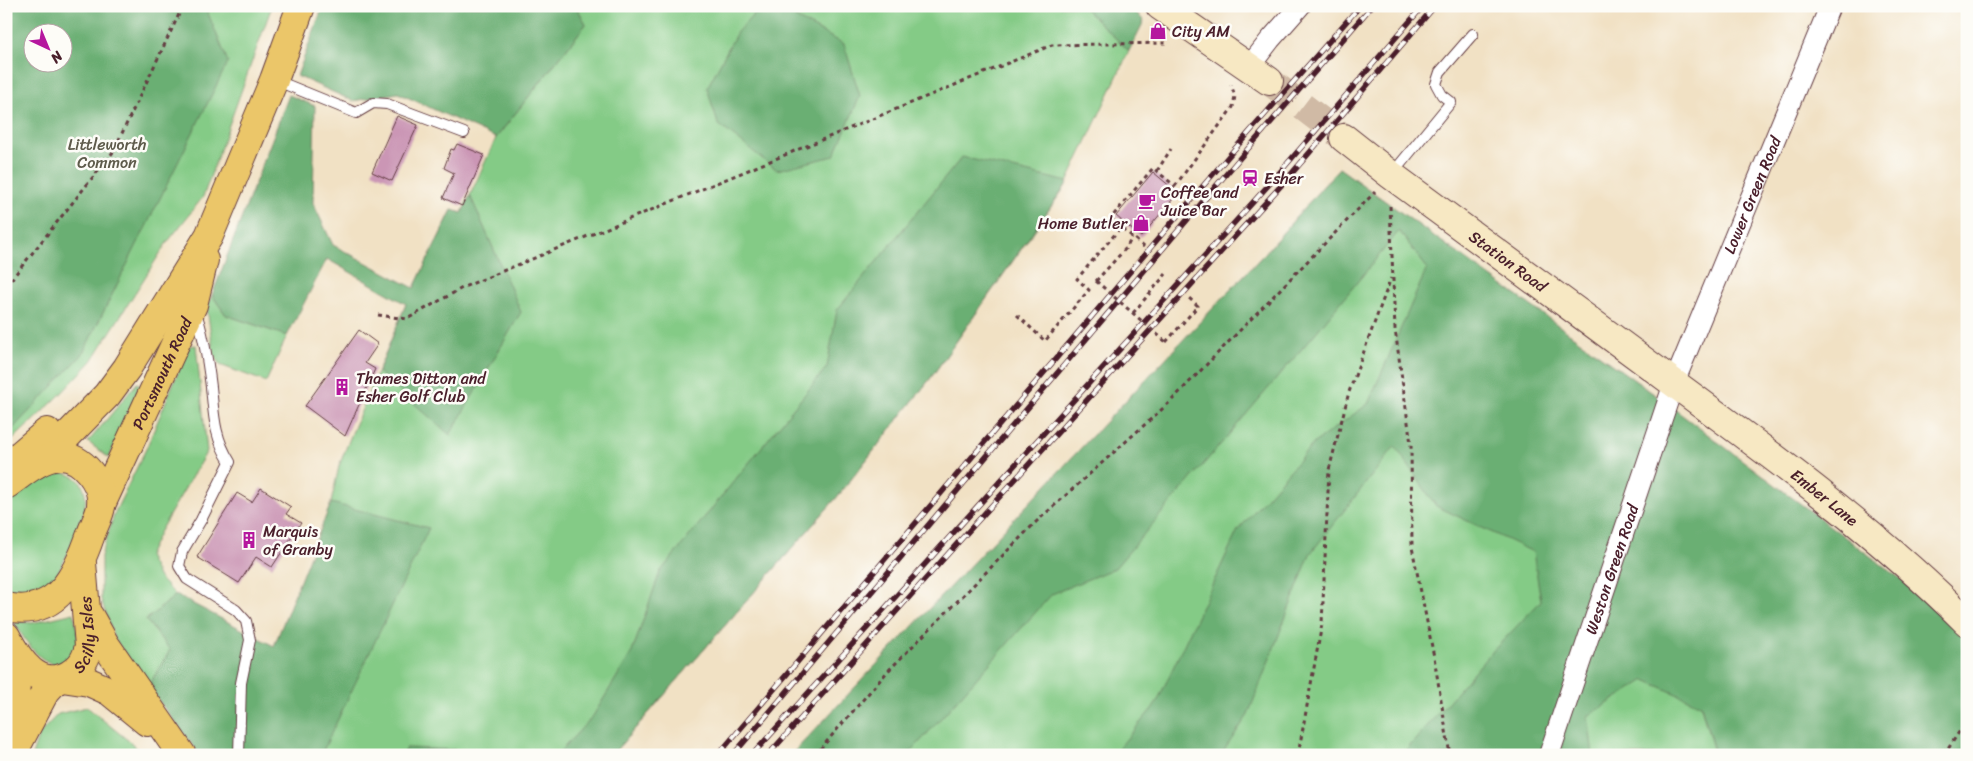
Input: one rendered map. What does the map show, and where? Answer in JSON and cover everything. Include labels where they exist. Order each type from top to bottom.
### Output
[{"type":"main road","name":"Portsmouth Road","points":[[101,505],[193,305],[209,236],[274,80],[301,6]]},
{"type":"main road","points":[[1160,6],[1259,74]]},
{"type":"main road","name":"Station Road","points":[[1344,138],[1391,175],[1674,383]]},
{"type":"main road","name":"Portsmouth Road","points":[[36,464],[67,436],[107,395],[127,368],[209,236]]},
{"type":"main road","points":[[6,467],[88,395],[158,317]]},
{"type":"main road","name":"Ember Lane","points":[[1674,383],[1874,538],[1967,622]]},
{"type":"main road","points":[[6,485],[36,464],[60,456],[80,462],[92,474],[98,485],[101,505]]},
{"type":"main road","name":"Scilly Isles","points":[[6,607],[17,610],[33,608],[47,603],[62,592],[82,563],[101,505]]},
{"type":"main road","name":"Scilly Isles","points":[[11,646],[30,670],[42,678],[59,679],[78,669],[86,659],[89,646],[82,563]]},
{"type":"main road","points":[[86,609],[105,644],[177,748]]},
{"type":"main road","points":[[8,755],[16,685],[11,646]]},
{"type":"main road","points":[[12,755],[45,692],[59,679],[89,682],[109,691],[177,748]]},
{"type":"street","points":[[1259,74],[1270,40],[1300,6]]},
{"type":"street","name":"Lower Green Road","points":[[1674,383],[1830,6]]},
{"type":"street","name":"Weston Green Road","points":[[1550,755],[1674,383]]},
{"type":"lane","points":[[1391,175],[1451,102],[1442,95],[1436,84],[1440,72],[1473,34]]},
{"type":"lane","points":[[274,80],[356,113],[373,103],[387,104],[464,133]]},
{"type":"lane","points":[[193,305],[200,322],[207,360],[216,433],[221,448],[230,462],[201,520],[182,552],[179,566],[187,579],[236,610],[246,621],[250,640],[242,683],[240,755]]},
{"type":"path","points":[[6,286],[113,152],[183,6]]},
{"type":"path","points":[[378,315],[408,319],[464,286],[1052,45],[1172,43]]},
{"type":"path","points":[[1144,247],[1111,218],[1153,168],[1174,187],[1233,107],[1235,96],[1231,85],[1224,80]]},
{"type":"path","points":[[1157,171],[1172,149]]},
{"type":"path","points":[[1391,175],[1390,226],[1395,330],[1411,444],[1412,547],[1434,656],[1450,755]]},
{"type":"path","points":[[815,755],[887,672],[1023,536],[1170,402],[1391,175]]},
{"type":"path","points":[[1017,314],[1045,341],[1090,290],[1077,279],[1121,227]]},
{"type":"path","points":[[1132,237],[1127,247],[1096,281],[1166,342],[1198,306],[1188,298]]},
{"type":"path","points":[[1133,313],[1166,274]]},
{"type":"path","points":[[1298,755],[1322,624],[1329,470],[1349,392],[1392,274]]},
{"type":"path","points":[[1944,755],[1967,720]]},
{"type":"green space","name":"Littleworth Common","points":[[6,6],[272,6],[203,197],[166,244],[92,361],[56,399],[6,446]]},
{"type":"green space","name":"Littleworth Common","points":[[6,6],[205,6],[228,62],[82,355],[6,436]]},
{"type":"green space","points":[[323,6],[576,6],[586,24],[496,138],[398,93],[353,101],[297,76]]},
{"type":"green space","name":"Thames Ditton and Esher Golf Club","points":[[576,6],[1082,6],[1129,51],[1065,187],[930,379],[838,496],[612,755],[252,755],[331,503],[339,466],[406,304],[452,210],[462,213],[496,138],[586,24]]},
{"type":"green space","points":[[762,6],[774,6],[844,44],[860,96],[834,156],[777,170],[718,124],[707,88],[737,32]]},
{"type":"green space","points":[[1079,6],[1130,6],[1144,21],[1129,51],[1084,8]]},
{"type":"green space","points":[[289,95],[315,106],[313,203],[333,245],[414,288],[452,210],[462,213],[470,195],[521,312],[450,435],[378,372],[406,304],[327,259],[287,336],[226,315],[212,295]]},
{"type":"green space","points":[[962,157],[1068,182],[930,379],[838,496],[612,755],[557,755],[593,716],[632,652],[660,572],[827,367],[837,310]]},
{"type":"green space","points":[[1339,168],[1658,397],[1649,525],[1715,755],[811,755],[1266,252]]},
{"type":"green space","points":[[1339,168],[1658,397],[1937,606],[1967,631],[1967,755],[1715,755],[1701,705],[1645,680],[1588,716],[1593,755],[1402,755],[1488,656],[1541,601],[1533,552],[1436,506],[1395,446],[1310,554],[1248,715],[1221,755],[1113,755],[1156,704],[1238,530],[1314,443],[1368,404],[1427,268],[1399,231],[1318,330],[1115,568],[1052,594],[908,755],[791,755],[1266,252]]},
{"type":"green space","points":[[212,295],[226,315],[287,336],[266,382],[220,365],[214,356],[207,308]]},
{"type":"green space","points":[[196,345],[207,451],[160,531],[148,556],[159,578],[176,595],[146,620],[170,650],[148,687],[114,638],[101,599],[101,556],[115,512],[146,449],[189,346]]},
{"type":"green space","points":[[137,383],[140,385],[109,458],[88,442]]},
{"type":"green space","points":[[54,472],[73,476],[83,485],[85,499],[83,515],[77,533],[55,579],[50,584],[32,593],[19,594],[12,592],[6,589],[6,503],[41,478]]},
{"type":"green space","points":[[331,503],[429,528],[321,755],[200,755],[148,687],[170,650],[146,620],[176,595],[274,646]]},
{"type":"green space","points":[[74,613],[78,637],[75,656],[66,664],[54,664],[41,658],[25,640],[14,621],[32,623]]},
{"type":"green space","points":[[87,707],[135,746],[141,755],[32,755],[39,734],[58,714]]},
{"type":"green space","points":[[406,748],[486,751],[489,755],[402,755]]},
{"type":"building","points":[[397,116],[418,125],[392,181],[372,172]]},
{"type":"building","points":[[457,144],[484,155],[462,206],[443,198],[454,173],[444,168],[451,149],[454,150]]},
{"type":"building","points":[[1153,172],[1178,193],[1141,237],[1116,216]]},
{"type":"building","name":"Thames Ditton and Esher Golf Club","points":[[359,330],[378,344],[365,363],[375,369],[345,436],[305,406]]},
{"type":"building","name":"Marquis of Granby","points":[[261,488],[291,507],[286,514],[301,523],[272,567],[256,557],[239,583],[197,557],[237,493],[252,502]]},
{"type":"tunnel","points":[[1269,81],[1344,138]]},
{"type":"railway","points":[[718,755],[1232,152],[1360,6]]},
{"type":"railway","points":[[733,755],[1239,159],[1372,6]]},
{"type":"railway","points":[[752,755],[1274,179],[1423,6]]},
{"type":"railway","points":[[768,755],[1287,179],[1435,6]]},
{"type":"place","name":"City AM","points":[[1158,31]]},
{"type":"place","name":"Esher","points":[[1250,178]]},
{"type":"place","name":"Coffee and Juice Bar","points":[[1147,201]]},
{"type":"place","name":"Home Butler","points":[[1141,223]]},
{"type":"place","name":"Thames Ditton and Esher Golf Club","points":[[342,387]]},
{"type":"place","name":"Marquis of Granby","points":[[249,540]]}]
